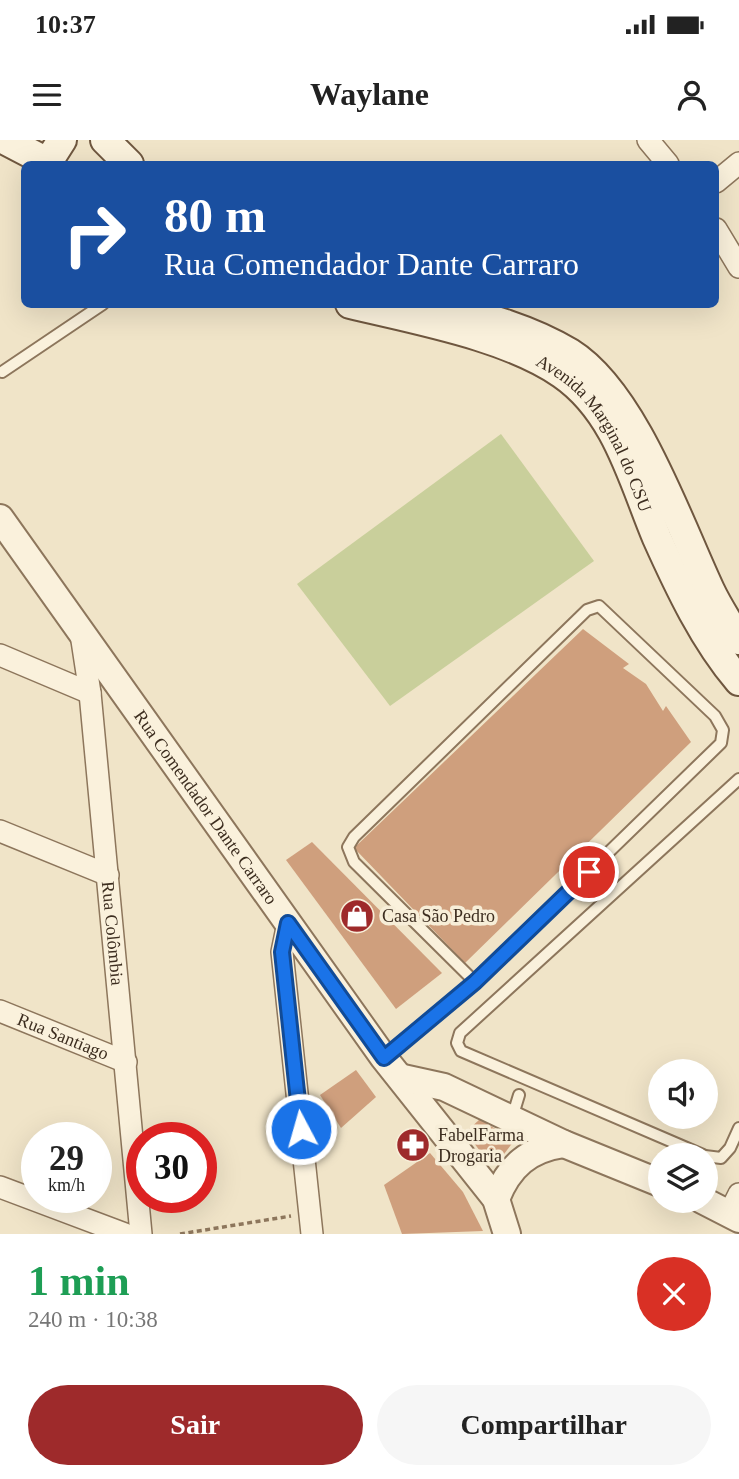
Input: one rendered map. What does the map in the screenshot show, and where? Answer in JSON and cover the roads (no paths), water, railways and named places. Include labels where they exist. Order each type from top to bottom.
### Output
[{"type":"main road","points":[[7,140],[54,155]]},
{"type":"main road","points":[[105,140],[127,161]]},
{"type":"main road","name":"Avenida Marginal do CSU","points":[[368,308],[444,326],[528,355],[565,375],[580,389],[599,411],[621,448],[658,539],[688,600],[739,681]]},
{"type":"main road","name":"Avenida Marginal do CSU","points":[[450,308],[492,319],[534,335],[571,354],[605,387],[621,407],[648,457],[712,594],[739,640]]},
{"type":"street","points":[[648,140],[666,161]]},
{"type":"street","points":[[719,180],[739,163]]},
{"type":"street","points":[[719,234],[739,267]]},
{"type":"street","name":"Rua Comendador Dante Carraro","points":[[0,518],[384,1058],[496,1199],[507,1234]]},
{"type":"street","name":"Rua Colômbia","points":[[81,633],[90,693],[141,1234]]},
{"type":"street","points":[[0,655],[90,693]]},
{"type":"street","points":[[0,831],[108,875]]},
{"type":"street","points":[[288,923],[282,952],[311,1223]]},
{"type":"street","name":"Rua Santiago","points":[[0,1011],[126,1062]]},
{"type":"street","points":[[402,1079],[516,1106],[564,1144],[648,1178]]},
{"type":"street","points":[[496,1199],[513,1166],[545,1147],[564,1144]]},
{"type":"street","points":[[0,1187],[125,1234]]},
{"type":"street","points":[[718,1204],[736,1209]]},
{"type":"lane","points":[[2,372],[97,308]]},
{"type":"lane","points":[[384,1058],[475,982],[724,738],[723,730],[715,716],[599,606],[587,610],[354,837],[348,847],[354,862],[475,982]]},
{"type":"lane","points":[[674,1143],[461,1051],[457,1043],[460,1032],[739,779]]},
{"type":"lane","points":[[718,1158],[721,1158],[730,1148],[739,1128]]},
{"type":"place","name":"Casa São Pedro","points":[[357,916]]},
{"type":"place","name":"FabelFarma Drogaria","points":[[413,1145]]}]
